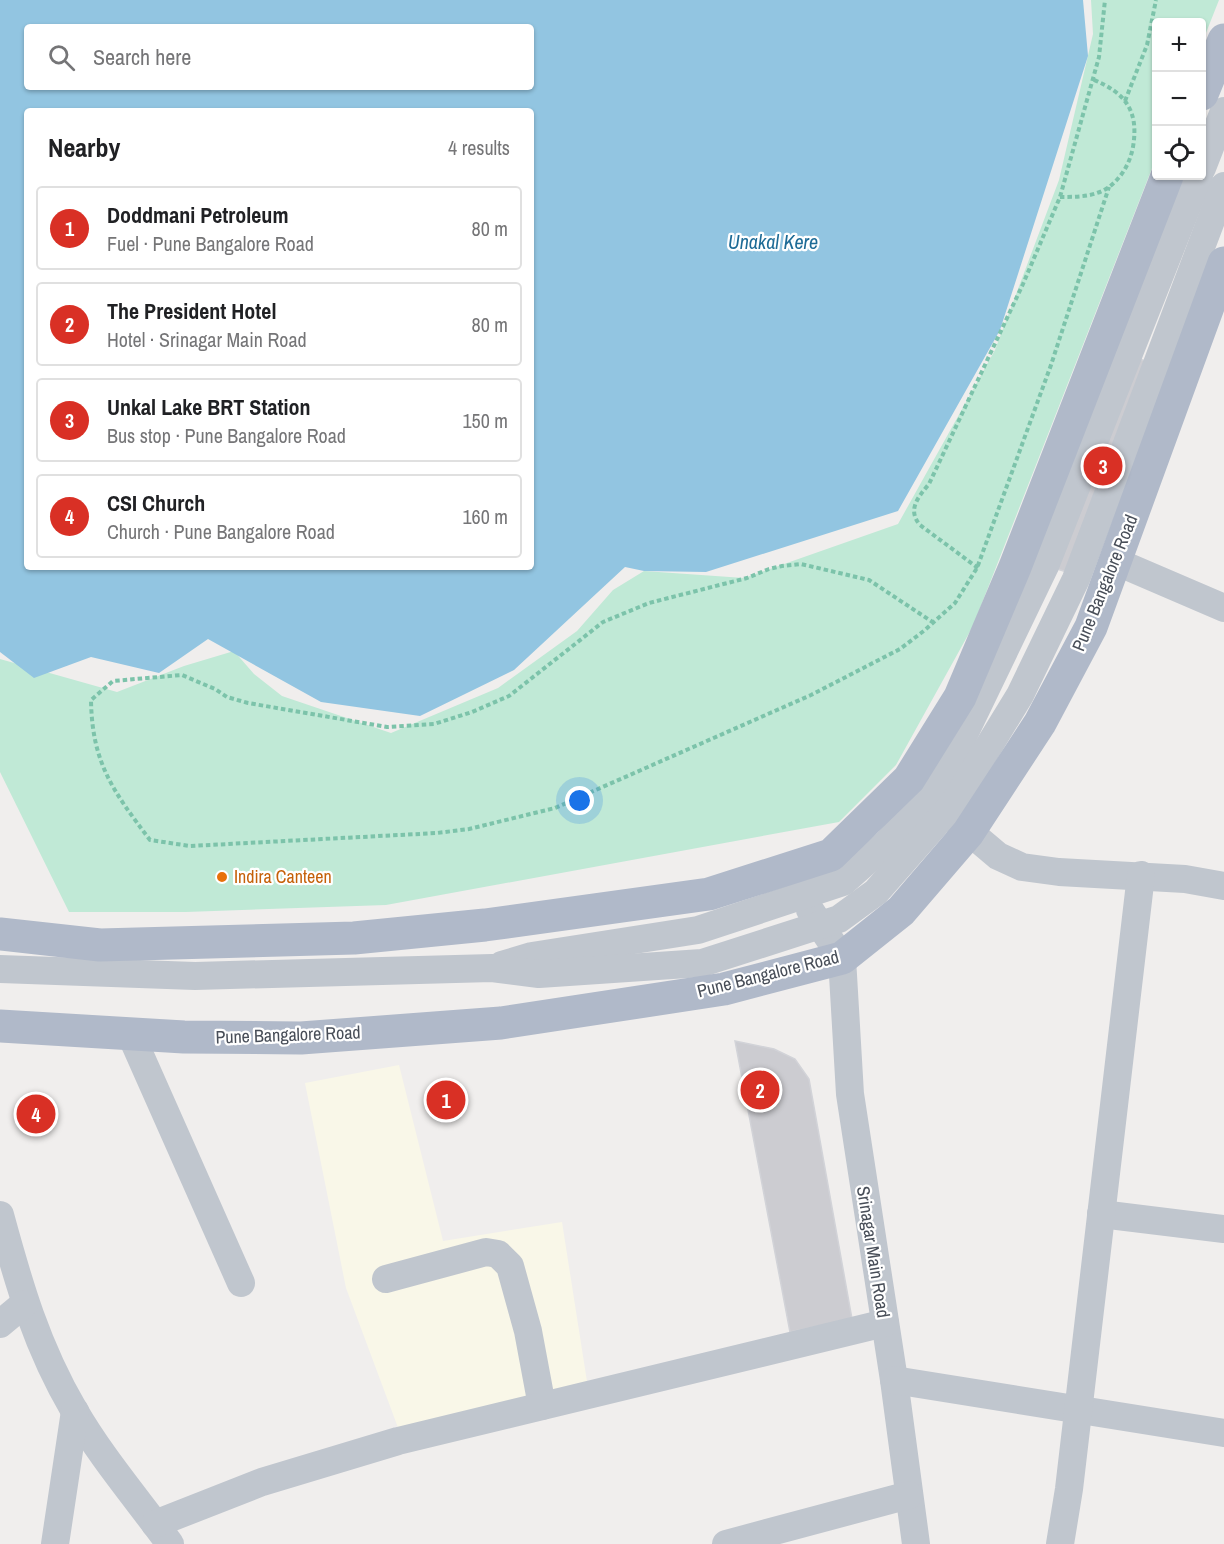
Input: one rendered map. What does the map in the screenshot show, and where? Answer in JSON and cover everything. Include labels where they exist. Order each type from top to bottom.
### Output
[{"type":"main road","points":[[1206,83],[1224,40]]},
{"type":"main road","name":"Pune Bangalore Road","points":[[0,1026],[131,1035],[301,1038],[501,1023],[724,989],[842,958],[901,912],[939,804],[960,697],[1008,583],[1165,180]]},
{"type":"main road","name":"Pune Bangalore Road","points":[[0,934],[110,945],[354,939],[485,925],[709,894],[793,882],[831,855],[939,804],[1040,723],[1091,627],[1117,562],[1224,263]]},
{"type":"street","points":[[1206,158],[1224,111]]},
{"type":"street","points":[[939,804],[979,707],[1045,566],[1197,180]]},
{"type":"street","points":[[0,969],[195,976],[492,968],[539,974],[702,963],[839,919],[876,892],[939,804],[986,753],[1020,695],[1076,579],[1224,186]]},
{"type":"street","points":[[1117,562],[1224,608]]},
{"type":"street","points":[[939,804],[998,856],[1022,867],[1059,872],[1185,879],[1224,886]]},
{"type":"street","points":[[1060,1544],[1141,875]]},
{"type":"street","points":[[492,968],[532,956],[698,930],[793,882],[842,958]]},
{"type":"street","name":"Srinagar Main Road","points":[[842,958],[850,1094],[894,1380],[916,1544]]},
{"type":"street","points":[[131,1035],[241,1283]]},
{"type":"street","points":[[1101,1214],[1224,1229]]},
{"type":"street","points":[[0,1215],[24,1304],[48,1360],[75,1411],[162,1534],[274,1479],[398,1441],[885,1323]]},
{"type":"street","points":[[386,1279],[486,1252],[498,1254],[510,1266],[542,1406]]},
{"type":"street","points":[[0,1324],[24,1304]]},
{"type":"street","points":[[894,1380],[1224,1433]]},
{"type":"street","points":[[55,1544],[75,1411]]},
{"type":"street","points":[[726,1544],[909,1495]]},
{"type":"path","points":[[1008,583],[977,568],[920,525],[914,518],[913,509],[929,484],[1023,284],[1060,197],[1099,57],[1105,0]]},
{"type":"path","points":[[1125,101],[1147,45],[1156,0]]},
{"type":"path","points":[[1060,197],[1094,194],[1109,187],[1123,173],[1131,156],[1136,126],[1125,101],[1104,84],[1092,79]]},
{"type":"path","points":[[933,623],[869,580],[801,564],[782,566],[737,581],[649,603],[603,622],[509,696],[472,712],[434,724],[387,727],[248,703],[227,697],[215,689],[182,675],[112,681],[91,700],[91,727],[99,757],[114,792],[150,840],[190,846],[437,833],[469,829],[555,808],[811,695],[900,649],[933,623],[955,603],[977,568],[1051,365],[1109,187]]},
{"type":"shaded area","points":[[399,1065],[443,1241],[562,1222],[591,1407],[403,1441],[346,1288],[305,1083]]},
{"type":"green space","points":[[1091,0],[1219,0],[1206,33],[1206,18],[1152,18],[1152,168],[973,626],[896,765],[839,822],[386,905],[186,912],[69,912],[0,772],[0,659],[117,692],[184,666],[234,651],[254,674],[282,696],[391,733],[498,688],[577,631],[613,590],[644,571],[744,578],[898,524],[995,350],[1059,180],[1093,34]]},
{"type":"water","name":"Unakal Kere","points":[[0,0],[1083,0],[1088,56],[1000,330],[898,511],[706,572],[644,571],[625,567],[514,670],[420,716],[321,702],[208,639],[159,673],[91,657],[34,678],[0,652]]},
{"type":"building","points":[[1134,357],[1151,363],[1073,574],[1054,568]]},
{"type":"building","points":[[735,1041],[774,1049],[795,1059],[809,1079],[852,1319],[790,1332]]},
{"type":"place","name":"Unkal Lake BRT Station","points":[[1103,466]]},
{"type":"place","name":"Indira Canteen","points":[[222,877]]},
{"type":"place","name":"The President Hotel","points":[[760,1090]]},
{"type":"place","name":"Doddmani Petroleum","points":[[446,1100]]},
{"type":"place","name":"CSI Church","points":[[36,1114]]}]
